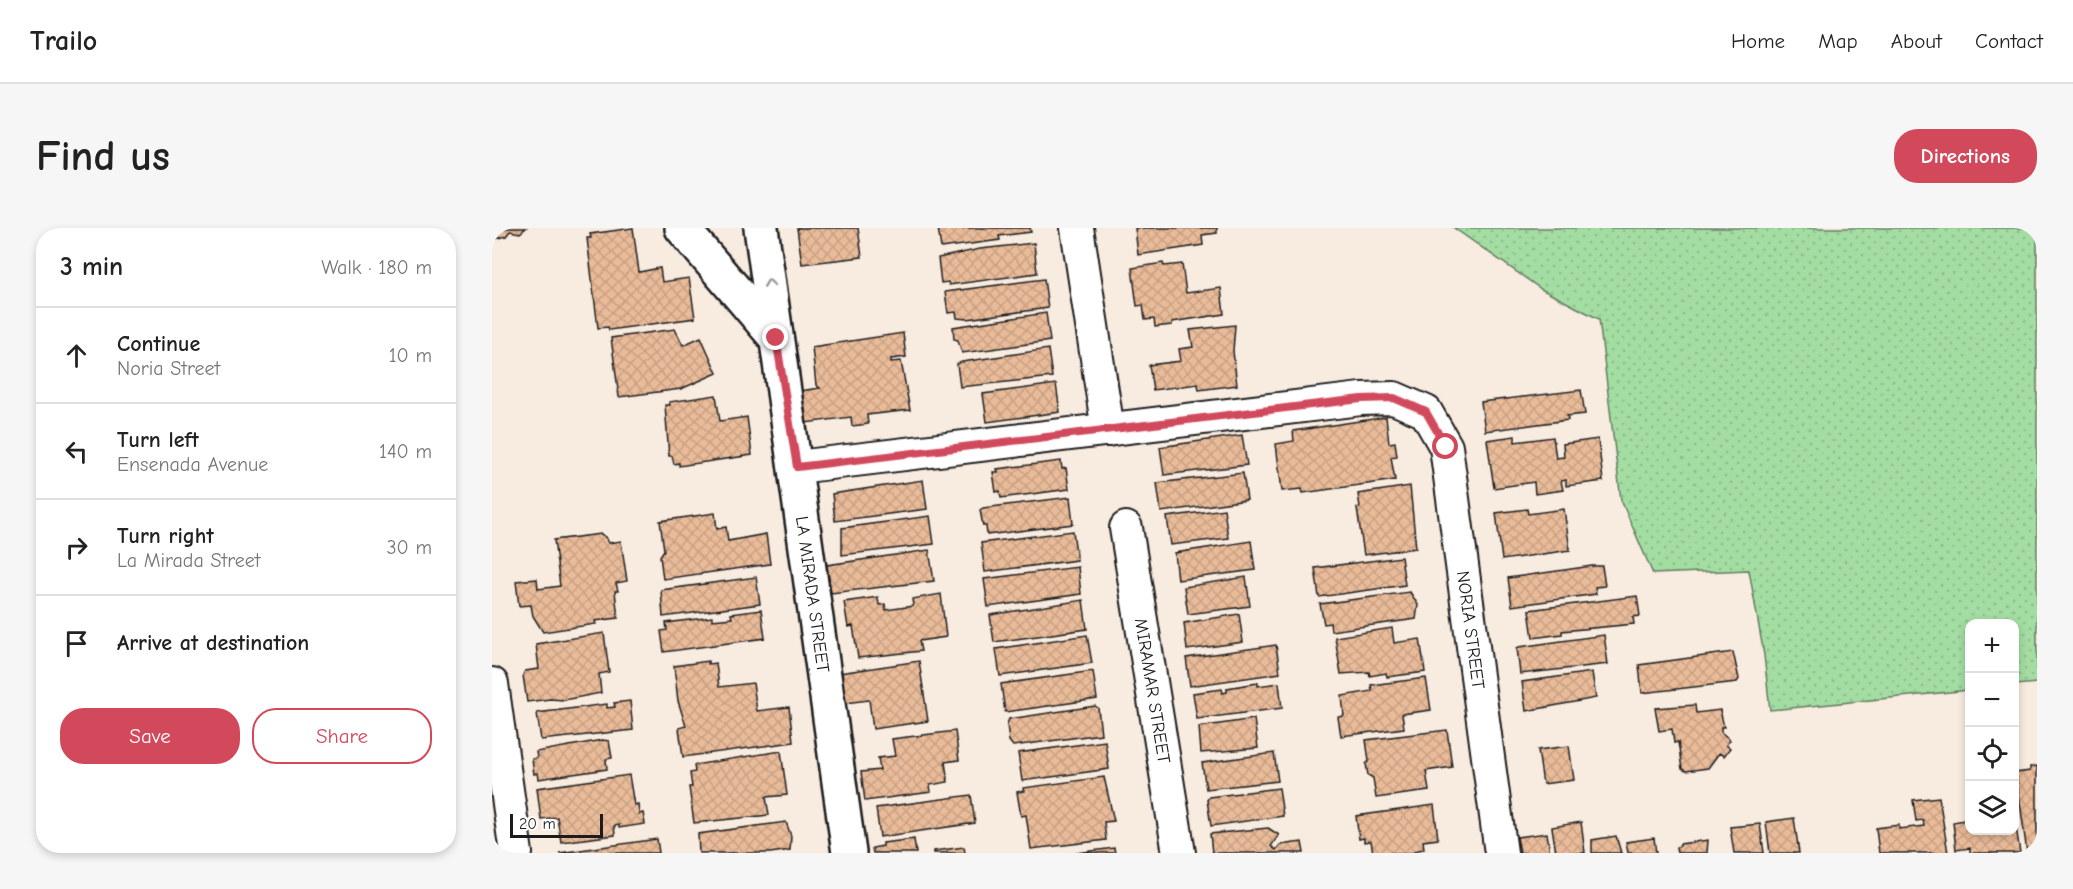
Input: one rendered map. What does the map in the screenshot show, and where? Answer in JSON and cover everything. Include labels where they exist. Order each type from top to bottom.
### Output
[{"type":"street","points":[[682,228],[776,338]]},
{"type":"street","name":"LA MIRADA STREET","points":[[761,228],[797,467],[849,853]]},
{"type":"street","points":[[797,467],[1108,430],[1077,228]]},
{"type":"street","name":"NORIA STREET","points":[[1108,430],[1361,399],[1394,398],[1426,412],[1446,447],[1501,853]]},
{"type":"street","name":"MIRAMAR STREET","points":[[1126,528],[1179,853]]},
{"type":"street","points":[[492,684],[516,853]]},
{"type":"green space","points":[[1454,228],[2037,228],[2037,683],[2019,685],[2019,619],[1965,619],[1965,690],[1770,710],[1764,655],[1749,570],[1653,574],[1621,500],[1599,319],[1541,289]]},
{"type":"building","points":[[492,228],[526,228],[520,233],[510,231],[506,236],[492,240]]},
{"type":"building","points":[[633,228],[639,272],[660,268],[662,282],[689,278],[695,318],[609,330],[608,327],[598,328],[587,238],[591,238],[590,234]]},
{"type":"building","points":[[797,228],[858,228],[862,257],[802,264]]},
{"type":"building","points":[[938,228],[1030,228],[1031,232],[999,236],[1000,240],[941,248]]},
{"type":"building","points":[[1135,228],[1217,228],[1217,233],[1202,235],[1203,245],[1138,255]]},
{"type":"building","points":[[1034,243],[1037,273],[949,285],[948,282],[941,283],[938,258],[980,249]]},
{"type":"building","points":[[1163,263],[1164,266],[1182,264],[1186,293],[1221,288],[1224,314],[1155,327],[1154,319],[1145,320],[1143,305],[1137,306],[1132,268]]},
{"type":"building","points":[[1044,279],[1048,308],[967,319],[957,318],[956,312],[948,313],[945,292]]},
{"type":"building","points":[[1046,313],[1050,341],[962,353],[958,340],[954,339],[953,327]]},
{"type":"building","points":[[1235,325],[1233,351],[1237,385],[1199,390],[1198,384],[1153,390],[1149,365],[1181,361],[1179,349],[1193,347],[1190,330]]},
{"type":"building","points":[[675,329],[683,345],[701,337],[717,373],[681,389],[619,397],[611,338]]},
{"type":"building","points":[[903,333],[906,357],[891,359],[891,362],[901,361],[910,410],[867,415],[868,424],[852,426],[851,417],[805,423],[800,391],[820,388],[816,385],[812,347]]},
{"type":"building","points":[[1048,349],[1052,377],[960,387],[957,364]]},
{"type":"building","points":[[1056,384],[1060,412],[987,422],[983,394]]},
{"type":"building","points":[[1581,390],[1585,414],[1567,416],[1568,420],[1485,431],[1481,402]]},
{"type":"building","points":[[716,395],[720,421],[747,417],[752,455],[679,466],[679,463],[674,464],[672,456],[669,456],[665,405],[670,405],[669,402]]},
{"type":"building","points":[[1386,417],[1389,443],[1395,442],[1397,456],[1391,457],[1395,480],[1303,493],[1302,489],[1282,491],[1276,444],[1294,441],[1293,431]]},
{"type":"building","points":[[1242,435],[1247,465],[1164,475],[1160,447]]},
{"type":"building","points":[[1515,436],[1515,442],[1553,437],[1556,458],[1564,457],[1563,444],[1598,439],[1603,481],[1566,486],[1566,480],[1561,481],[1563,490],[1535,494],[1534,482],[1494,488],[1487,440]]},
{"type":"building","points":[[1061,461],[1062,469],[1066,468],[1069,489],[1001,498],[1000,491],[996,492],[993,472],[998,472],[997,469]]},
{"type":"building","points":[[1243,473],[1247,500],[1161,512],[1157,483]]},
{"type":"building","points":[[923,480],[927,509],[835,521],[832,494]]},
{"type":"building","points":[[1410,486],[1416,548],[1364,555],[1357,508],[1360,507],[1358,494]]},
{"type":"building","points":[[1070,497],[1073,524],[987,535],[986,526],[983,526],[980,510],[983,508]]},
{"type":"building","points":[[1224,509],[1228,538],[1171,545],[1167,517]]},
{"type":"building","points":[[1527,509],[1528,514],[1564,509],[1570,550],[1502,560],[1496,513]]},
{"type":"building","points":[[715,513],[717,529],[726,527],[728,541],[766,534],[770,564],[663,579],[660,556],[664,550],[660,521]]},
{"type":"building","points":[[930,516],[934,544],[842,555],[842,528]]},
{"type":"building","points":[[1073,531],[1077,560],[985,572],[981,543]]},
{"type":"building","points":[[601,534],[609,543],[621,541],[627,581],[616,583],[618,618],[595,621],[596,624],[543,632],[533,616],[531,605],[519,606],[516,581],[537,579],[538,589],[560,586],[554,540]]},
{"type":"building","points":[[1251,541],[1255,570],[1178,580],[1175,553]]},
{"type":"building","points":[[929,550],[934,581],[831,593],[827,565]]},
{"type":"building","points":[[1401,557],[1405,585],[1319,597],[1315,568]]},
{"type":"building","points":[[1602,566],[1605,586],[1595,587],[1596,594],[1512,606],[1508,578]]},
{"type":"building","points":[[1078,567],[1081,594],[988,607],[984,579]]},
{"type":"building","points":[[756,577],[760,604],[663,617],[661,590]]},
{"type":"building","points":[[1246,577],[1250,606],[1188,614],[1184,587]]},
{"type":"building","points":[[1410,592],[1418,605],[1416,619],[1331,631],[1330,623],[1324,624],[1320,604]]},
{"type":"building","points":[[941,594],[946,637],[919,641],[921,651],[858,658],[853,626],[848,627],[844,602],[878,597],[879,605],[885,604],[886,610],[913,606],[912,599]]},
{"type":"building","points":[[1637,596],[1640,616],[1633,617],[1634,624],[1562,631],[1562,634],[1533,638],[1529,610]]},
{"type":"building","points":[[1083,600],[1087,629],[994,642],[990,615]]},
{"type":"building","points":[[761,610],[765,638],[664,652],[661,631],[667,630],[666,623],[712,617],[712,620],[732,618],[731,614]]},
{"type":"building","points":[[1239,614],[1243,642],[1187,650],[1184,623]]},
{"type":"building","points":[[1392,628],[1394,643],[1420,639],[1425,672],[1387,677],[1386,673],[1370,676],[1369,672],[1341,674],[1335,637]]},
{"type":"building","points":[[604,633],[609,672],[599,674],[601,693],[564,700],[527,702],[523,675],[525,671],[539,669],[536,644]]},
{"type":"building","points":[[1087,635],[1092,663],[1000,676],[996,649]]},
{"type":"building","points":[[1604,635],[1608,664],[1520,674],[1517,648],[1519,647]]},
{"type":"building","points":[[1276,645],[1280,673],[1190,686],[1186,658]]},
{"type":"building","points":[[1733,652],[1739,679],[1737,682],[1642,693],[1639,665]]},
{"type":"building","points":[[708,661],[708,664],[716,663],[719,687],[753,683],[757,711],[789,707],[793,742],[683,757],[679,728],[686,726],[678,701],[674,666]]},
{"type":"building","points":[[919,661],[928,721],[873,729],[869,700],[845,703],[840,673]]},
{"type":"building","points":[[1093,671],[1097,699],[1005,712],[1001,684]]},
{"type":"building","points":[[1592,672],[1596,698],[1526,711],[1522,682]]},
{"type":"building","points":[[1426,678],[1431,710],[1402,714],[1404,728],[1341,736],[1338,717],[1344,716],[1342,696],[1372,691],[1371,685]]},
{"type":"building","points":[[1258,683],[1258,686],[1279,683],[1282,708],[1197,719],[1193,693],[1222,689],[1223,693],[1227,692],[1227,688]]},
{"type":"building","points":[[630,701],[633,730],[541,740],[537,713],[607,704],[607,708],[615,707],[614,703]]},
{"type":"building","points":[[1695,705],[1696,713],[1720,710],[1724,727],[1721,727],[1721,732],[1730,740],[1726,745],[1730,748],[1724,756],[1719,753],[1708,768],[1686,771],[1682,769],[1678,742],[1674,743],[1672,729],[1659,731],[1655,708]]},
{"type":"building","points":[[1095,706],[1098,708],[1101,734],[1013,746],[1009,741],[1007,724],[1009,719]]},
{"type":"building","points":[[1254,719],[1258,748],[1201,753],[1199,727]]},
{"type":"building","points":[[1447,730],[1452,767],[1426,771],[1429,791],[1376,798],[1373,778],[1368,775],[1366,764],[1369,761],[1366,740]]},
{"type":"building","points":[[955,731],[959,760],[945,762],[948,782],[930,785],[931,792],[865,801],[861,772],[880,770],[878,758],[895,756],[892,739]]},
{"type":"building","points":[[602,740],[609,741],[612,758],[606,759],[607,769],[539,779],[538,773],[534,774],[532,759],[537,758],[536,752]]},
{"type":"building","points":[[1105,741],[1109,769],[1022,781],[1018,753]]},
{"type":"building","points":[[1569,746],[1574,780],[1543,784],[1538,750]]},
{"type":"building","points":[[781,751],[787,795],[766,797],[769,815],[694,823],[689,787],[692,787],[690,773],[695,772],[694,765]]},
{"type":"building","points":[[1274,753],[1278,781],[1206,789],[1202,763]]},
{"type":"building","points":[[2037,766],[2037,853],[2027,853],[2019,795],[2019,773],[2030,771],[2030,767]]},
{"type":"building","points":[[629,775],[634,805],[638,804],[639,814],[643,813],[645,824],[619,828],[619,825],[614,826],[615,835],[561,842],[557,817],[541,819],[537,788]]},
{"type":"building","points":[[1104,777],[1114,821],[1104,822],[1106,840],[1031,849],[1026,815],[1021,816],[1017,792],[1024,791],[1023,788]]},
{"type":"building","points":[[1279,788],[1283,816],[1211,826],[1207,800],[1209,797]]},
{"type":"building","points":[[971,795],[975,823],[880,837],[876,808]]},
{"type":"building","points":[[1939,797],[1948,853],[1879,853],[1876,828],[1899,825],[1899,829],[1924,826],[1923,820],[1916,821],[1913,800]]},
{"type":"building","points":[[1434,805],[1438,839],[1423,841],[1424,849],[1414,851],[1415,853],[1373,853],[1371,841],[1364,842],[1364,838],[1359,839],[1356,816]]},
{"type":"building","points":[[1794,818],[1799,853],[1770,853],[1766,822]]},
{"type":"building","points":[[1965,820],[1965,835],[2017,835],[2020,853],[1970,853],[1970,848],[1956,850],[1953,822]]},
{"type":"building","points":[[786,822],[791,836],[790,850],[770,853],[699,853],[698,834]]},
{"type":"building","points":[[1581,822],[1585,853],[1556,853],[1552,827]]},
{"type":"building","points":[[1760,824],[1764,853],[1734,853],[1730,827]]},
{"type":"building","points":[[1268,828],[1279,835],[1271,846],[1276,850],[1280,845],[1302,842],[1304,853],[1212,853],[1210,834]]},
{"type":"building","points":[[1547,833],[1550,853],[1520,853],[1517,837]]},
{"type":"building","points":[[1616,836],[1621,853],[1592,853],[1592,840]]},
{"type":"building","points":[[1654,838],[1656,853],[1628,853],[1626,842]]},
{"type":"building","points":[[657,839],[659,853],[559,853]]},
{"type":"building","points":[[914,839],[916,853],[873,853],[872,848],[883,846],[883,843]]},
{"type":"building","points":[[1708,840],[1707,853],[1677,853],[1676,847],[1680,844]]},
{"type":"building","points":[[964,847],[965,853],[934,853],[934,851]]},
{"type":"building","points":[[1114,848],[1115,853],[1076,853]]},
{"type":"route","points":[[776,338],[797,467],[1361,399],[1394,398],[1426,412],[1446,447]]}]
